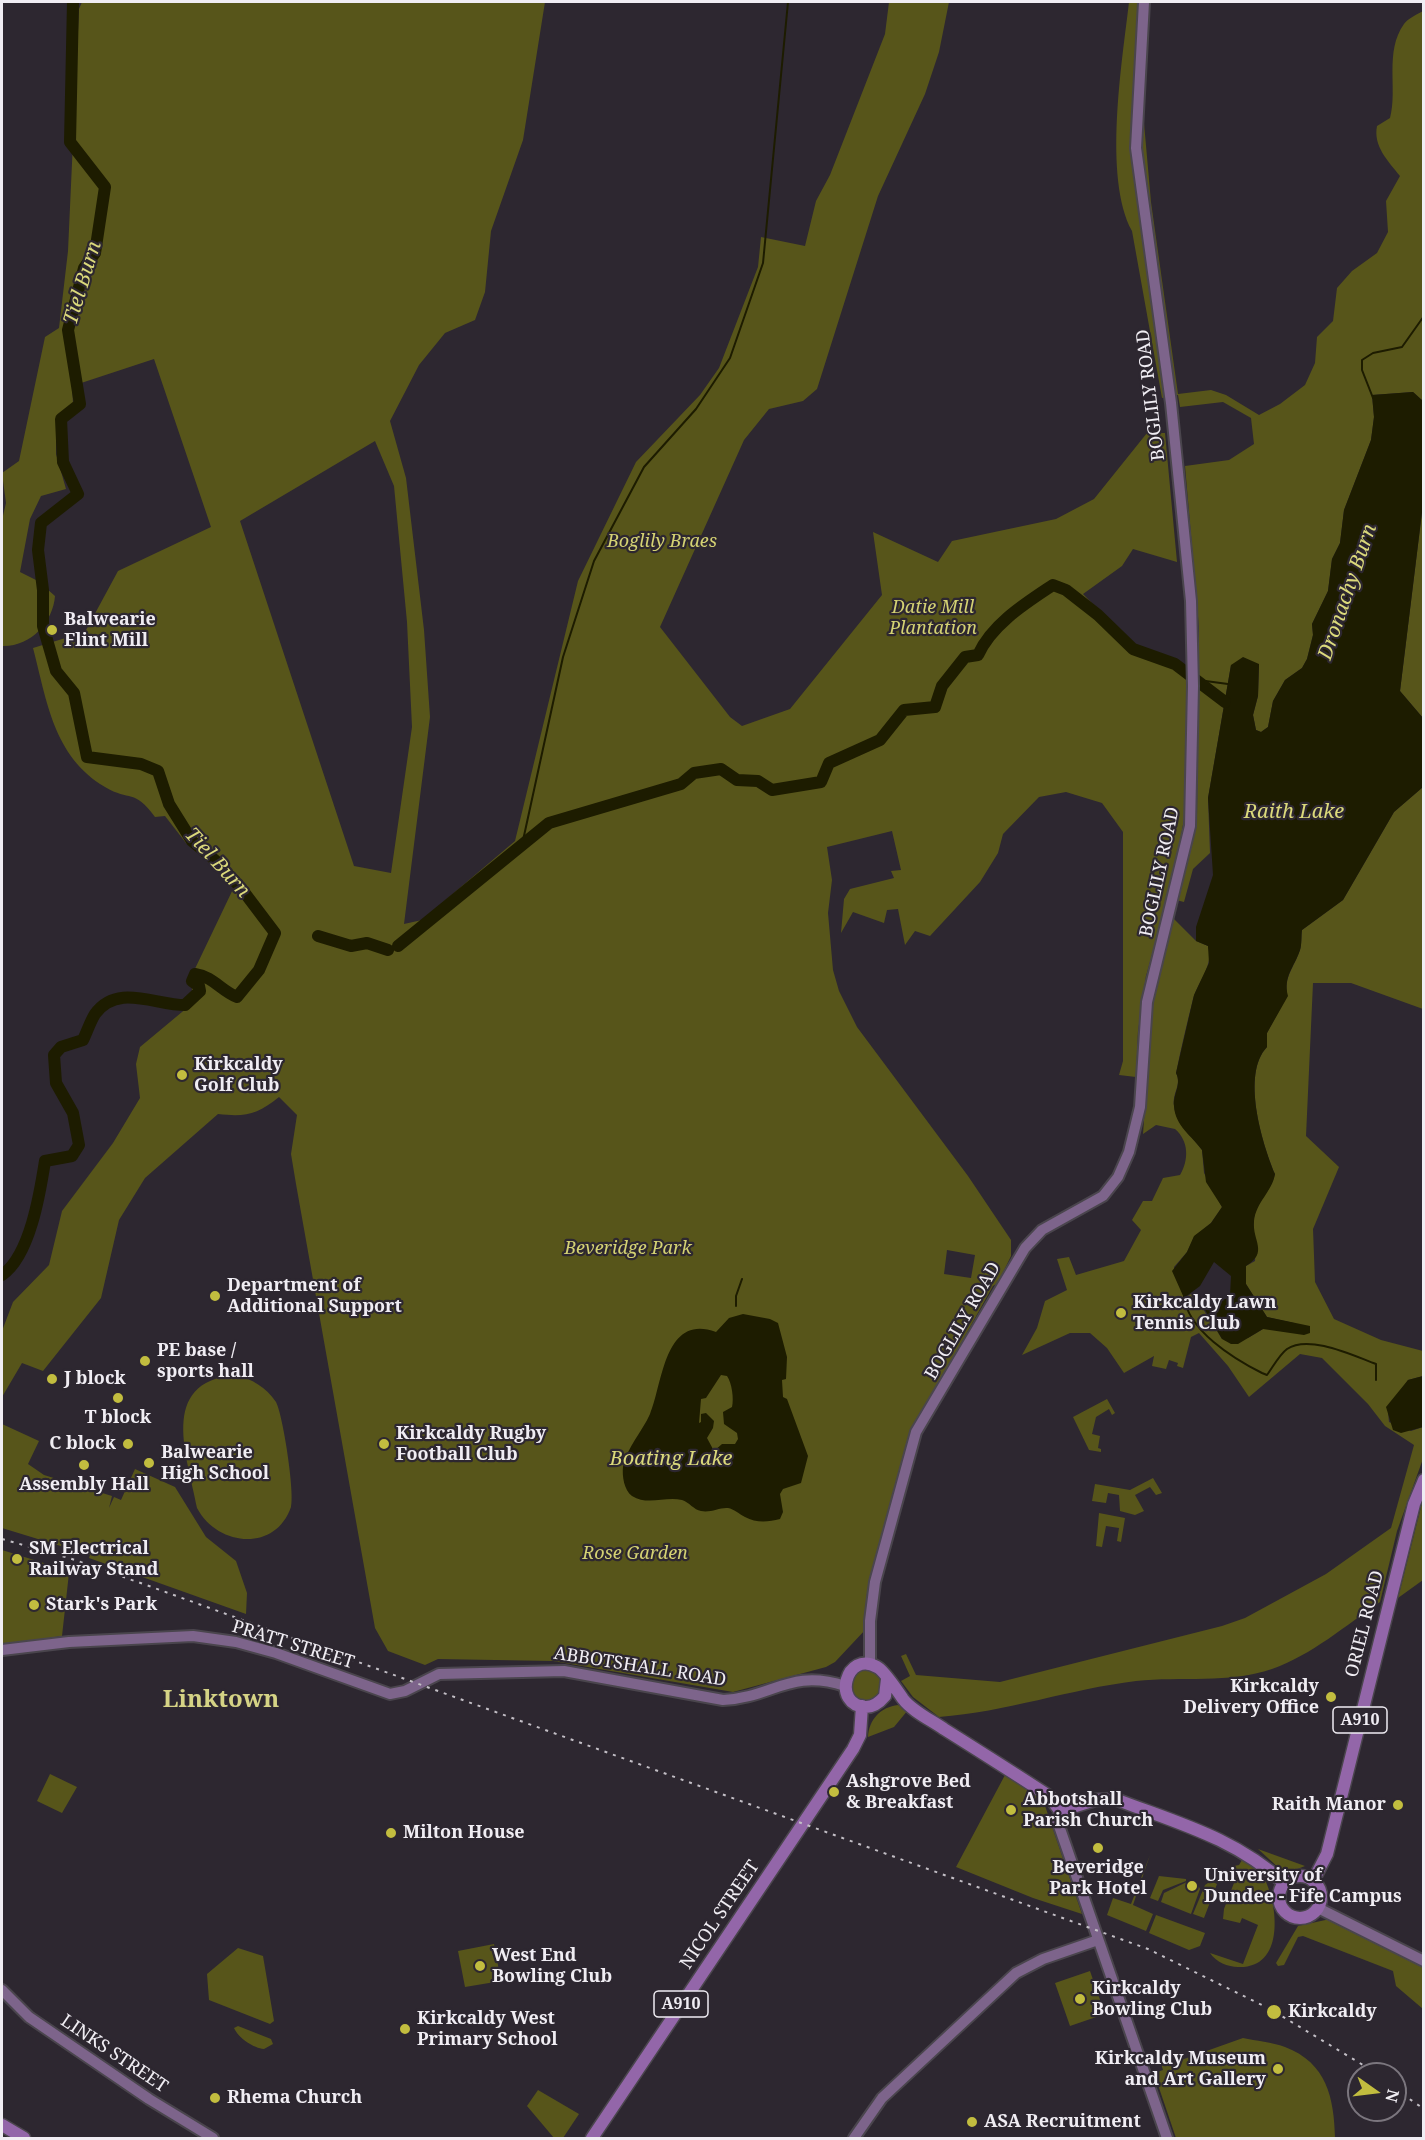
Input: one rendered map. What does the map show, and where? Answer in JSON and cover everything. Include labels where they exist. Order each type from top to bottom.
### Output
[{"type":"main road","name":"BOGLILY ROAD","points":[[870,1664],[870,1621],[875,1582],[919,1426],[1025,1248],[1042,1230],[1103,1196],[1118,1177],[1132,1144],[1140,1107],[1147,1002],[1190,826],[1193,686],[1191,602],[1171,403],[1136,148],[1144,2]]},
{"type":"main road","name":"ORIEL ROAD","points":[[1313,1881],[1327,1854],[1408,1526],[1424,1480]]},
{"type":"main road","name":"PRATT STREET","points":[[2,1650],[69,1642],[201,1637],[236,1642],[276,1653],[394,1694]]},
{"type":"main road","points":[[904,1701],[880,1702],[862,1706],[851,1701],[845,1686],[851,1670],[860,1665],[870,1664],[881,1670],[904,1701],[1049,1796],[1060,1811]]},
{"type":"main road","name":"ABBOTSHALL ROAD","points":[[394,1694],[439,1674],[519,1671],[576,1672],[723,1700],[746,1696],[798,1679],[829,1681],[845,1686]]},
{"type":"main road","points":[[880,1702],[887,1691],[887,1678]]},
{"type":"main road","name":"NICOL STREET","points":[[592,2139],[853,1749],[860,1735],[862,1706]]},
{"type":"main road","points":[[1060,1811],[1095,1800],[1115,1799],[1228,1842],[1258,1860],[1284,1883]]},
{"type":"main road","points":[[1060,1811],[1057,1820],[1167,2139]]},
{"type":"main road","points":[[1296,1876],[1313,1881],[1321,1894],[1318,1908],[1303,1918],[1285,1913],[1278,1901],[1284,1883],[1296,1876]]},
{"type":"main road","points":[[1318,1908],[1424,1961]]},
{"type":"main road","points":[[854,2139],[882,2098],[1016,1973],[1043,1959],[1098,1940]]},
{"type":"main road","name":"LINKS STREET","points":[[2,1990],[29,2017],[149,2099],[213,2139]]},
{"type":"main road","points":[[2,2125],[24,2139]]},
{"type":"green space","points":[[82,2],[545,2],[523,140],[491,231],[485,292],[475,320],[445,333],[419,365],[390,421],[406,478],[424,630],[430,717],[404,924],[422,920],[515,841],[578,581],[636,462],[700,395],[719,368],[758,267],[761,237],[805,246],[816,201],[830,175],[885,34],[889,2],[949,2],[939,52],[925,94],[878,196],[817,389],[803,401],[769,409],[744,440],[660,627],[730,717],[742,726],[790,709],[882,595],[873,532],[938,562],[952,541],[1056,519],[1094,499],[1147,433],[1165,433],[1177,562],[1133,549],[1122,566],[1083,594],[1130,642],[1139,657],[1173,665],[1189,677],[1188,796],[1173,882],[1146,976],[1138,1031],[1136,1077],[1119,1075],[1123,1061],[1123,832],[1102,803],[1066,792],[1039,797],[1003,834],[998,853],[980,882],[930,936],[915,931],[905,945],[898,909],[887,910],[884,923],[853,912],[841,933],[844,899],[850,889],[894,878],[891,871],[901,870],[892,831],[827,847],[832,880],[828,913],[833,970],[839,991],[857,1027],[968,1176],[1011,1240],[1011,1256],[998,1283],[993,1286],[913,1429],[867,1593],[866,1629],[835,1662],[826,1667],[733,1692],[553,1661],[438,1659],[425,1665],[388,1651],[375,1628],[296,1184],[291,1154],[297,1115],[279,1097],[264,1108],[243,1115],[218,1114],[145,1178],[119,1220],[101,1298],[43,1371],[22,1363],[2,1397],[2,1331],[13,1302],[49,1265],[62,1211],[113,1143],[140,1098],[136,1064],[140,1047],[188,1007],[192,992],[192,975],[235,885],[186,843],[165,816],[155,817],[137,799],[105,787],[74,760],[63,743],[48,707],[33,648],[85,632],[118,571],[211,527],[154,359],[72,386],[73,403],[56,421],[56,454],[66,489],[41,496],[30,519],[20,572],[38,581],[55,596],[53,606],[45,624],[39,631],[22,642],[2,646],[2,520],[6,503],[2,473],[19,461],[45,337],[59,328],[68,251],[79,9]],"holes":[[[375,441],[394,486],[407,622],[412,727],[391,873],[354,866],[240,521]],[[947,1250],[975,1255],[971,1278],[944,1274]]]},
{"type":"green space","points":[[1129,2],[1141,2],[1132,123],[1144,123],[1151,202],[1178,394],[1211,390],[1226,395],[1259,415],[1280,404],[1305,385],[1315,363],[1317,337],[1333,321],[1337,288],[1352,271],[1377,253],[1388,232],[1386,201],[1400,176],[1379,147],[1377,126],[1390,118],[1394,46],[1398,35],[1405,22],[1423,11],[1423,401],[1413,392],[1372,395],[1374,417],[1371,440],[1344,510],[1340,543],[1332,559],[1328,591],[1312,624],[1313,635],[1307,659],[1302,668],[1285,680],[1273,701],[1268,727],[1261,732],[1256,730],[1253,715],[1258,696],[1259,664],[1231,665],[1208,798],[1210,853],[1193,869],[1184,902],[1176,900],[1197,814],[1199,628],[1185,466],[1229,460],[1254,444],[1251,418],[1223,402],[1180,407],[1178,395],[1162,398],[1132,231],[1123,208],[1118,181],[1117,119]]},
{"type":"green space","points":[[1423,504],[1423,718],[1400,691]]},
{"type":"green space","points":[[1423,787],[1423,1009],[1351,983],[1313,983],[1306,1136],[1339,1167],[1313,1229],[1315,1282],[1334,1319],[1381,1340],[1423,1351],[1423,1376],[1408,1380],[1388,1412],[1389,1422],[1411,1431],[1423,1427],[1424,1456],[1397,1531],[1380,1602],[1301,1656],[1256,1674],[1222,1678],[1136,1681],[989,1710],[939,1717],[913,1697],[901,1681],[910,1676],[901,1656],[906,1654],[916,1675],[1000,1682],[1222,1626],[1245,1618],[1326,1574],[1391,1528],[1414,1445],[1385,1426],[1368,1404],[1322,1358],[1300,1354],[1249,1397],[1228,1366],[1199,1333],[1191,1337],[1183,1368],[1177,1366],[1178,1363],[1169,1360],[1166,1369],[1152,1366],[1154,1356],[1124,1373],[1107,1348],[1090,1333],[1070,1333],[1022,1355],[1037,1328],[1045,1301],[1067,1290],[1057,1259],[1069,1257],[1076,1275],[1124,1261],[1141,1230],[1132,1220],[1143,1201],[1152,1201],[1163,1178],[1180,1175],[1183,1169],[1186,1157],[1185,1145],[1175,1129],[1156,1125],[1143,1134],[1153,994],[1172,917],[1196,941],[1208,946],[1209,960],[1195,992],[1176,1073],[1178,1081],[1174,1106],[1185,1130],[1202,1150],[1204,1173],[1222,1207],[1211,1223],[1194,1237],[1187,1252],[1174,1267],[1175,1275],[1184,1298],[1193,1293],[1222,1339],[1248,1338],[1263,1329],[1294,1323],[1267,1317],[1246,1284],[1246,1266],[1255,1261],[1255,1213],[1275,1174],[1256,1109],[1255,1074],[1259,1059],[1267,1047],[1267,1033],[1287,996],[1287,983],[1300,950],[1302,930],[1343,900],[1394,812]]},
{"type":"green space","points":[[235,1375],[258,1384],[276,1402],[288,1454],[291,1507],[283,1522],[272,1532],[260,1538],[231,1537],[206,1521],[197,1508],[188,1467],[183,1425],[186,1407],[195,1392],[211,1381]]},
{"type":"green space","points":[[1107,1399],[1115,1413],[1112,1415],[1109,1409],[1096,1417],[1092,1434],[1100,1436],[1098,1448],[1101,1452],[1089,1450],[1073,1417]]},
{"type":"green space","points":[[2,1424],[39,1441],[28,1464],[44,1475],[112,1496],[109,1508],[114,1497],[121,1500],[135,1469],[175,1487],[206,1537],[236,1561],[247,1593],[246,1614],[89,1558],[90,1555],[2,1528]]},
{"type":"green space","points":[[1153,1478],[1162,1493],[1156,1495],[1150,1487],[1135,1495],[1144,1511],[1135,1515],[1120,1511],[1119,1495],[1108,1493],[1106,1503],[1092,1501],[1095,1484],[1130,1490]]},
{"type":"green space","points":[[1423,1499],[1423,1580],[1398,1598]]},
{"type":"green space","points":[[1099,1513],[1125,1518],[1121,1542],[1117,1541],[1119,1528],[1106,1526],[1102,1547],[1096,1546]]},
{"type":"green space","name":"Stark's Park","points":[[2,1550],[47,1564],[46,1571],[69,1573],[62,1636],[2,1645]]},
{"type":"green space","points":[[866,1670],[878,1674],[882,1686],[878,1698],[866,1702],[854,1698],[850,1686],[854,1674]]},
{"type":"green space","points":[[898,1705],[908,1710],[894,1727],[868,1737],[873,1719],[886,1708]]},
{"type":"green space","points":[[50,1774],[77,1787],[62,1813],[37,1801]]},
{"type":"green space","points":[[1005,1775],[1043,1800],[1082,1914],[1033,1898],[956,1867]]},
{"type":"green space","points":[[1258,1849],[1305,1866],[1295,1870],[1281,1870]]},
{"type":"green space","points":[[1150,1855],[1133,1905],[1153,1914],[1146,1931],[1107,1915],[1113,1898],[1131,1904]]},
{"type":"green space","points":[[1242,1860],[1264,1878],[1270,1894],[1275,1922],[1270,1949],[1263,1959],[1253,1965],[1238,1967],[1223,1963],[1210,1953],[1243,1964],[1258,1925],[1242,1918],[1240,1923],[1223,1919],[1224,1909],[1237,1875],[1232,1872],[1234,1866],[1239,1865]]},
{"type":"green space","points":[[1159,1876],[1186,1879],[1186,1881],[1163,1890],[1158,1901],[1150,1898]]},
{"type":"green space","points":[[1191,1880],[1197,1883],[1200,1889],[1191,1914],[1161,1902],[1164,1893]]},
{"type":"green space","points":[[1211,1881],[1217,1884],[1204,1918],[1193,1914],[1205,1885]]},
{"type":"green space","points":[[1156,1915],[1205,1933],[1200,1946],[1189,1950],[1149,1933]]},
{"type":"green space","points":[[1330,1919],[1423,1967],[1423,2009],[1396,1986],[1393,1971],[1303,1936],[1298,1937],[1284,1965],[1278,1966],[1276,1963],[1298,1926]]},
{"type":"green space","name":"West End Bowling Club","points":[[494,1944],[501,1981],[465,1987],[458,1951]]},
{"type":"green space","points":[[238,1948],[263,1956],[274,2021],[270,2024],[209,2000],[207,1974]]},
{"type":"green space","name":"Kirkcaldy Bowling Club","points":[[1090,1971],[1105,2014],[1070,2026],[1055,1983]]},
{"type":"green space","points":[[238,2026],[271,2039],[273,2044],[264,2049],[251,2045],[236,2032],[234,2028]]},
{"type":"green space","points":[[1243,2038],[1285,2047],[1310,2062],[1319,2072],[1330,2096],[1335,2138],[1176,2138],[1154,2073],[1163,2070],[1161,2064],[1169,2062],[1170,2064]]},
{"type":"green space","points":[[538,2090],[579,2114],[563,2138],[554,2138],[527,2106]]},
{"type":"water","name":"Raith Lake","points":[[1413,392],[1423,401],[1423,504],[1400,691],[1423,718],[1423,787],[1394,812],[1343,900],[1302,930],[1300,950],[1288,977],[1288,996],[1267,1033],[1267,1047],[1259,1059],[1255,1074],[1256,1109],[1275,1174],[1255,1214],[1254,1228],[1258,1251],[1253,1261],[1246,1266],[1246,1284],[1267,1317],[1310,1326],[1310,1333],[1304,1335],[1263,1329],[1238,1344],[1231,1344],[1222,1339],[1204,1308],[1210,1303],[1230,1296],[1231,1276],[1214,1262],[1200,1286],[1184,1298],[1172,1271],[1187,1252],[1194,1236],[1211,1223],[1222,1207],[1206,1182],[1202,1150],[1177,1119],[1174,1101],[1178,1081],[1176,1073],[1194,995],[1209,963],[1208,946],[1196,941],[1196,927],[1213,875],[1208,798],[1231,665],[1243,657],[1259,664],[1258,696],[1253,715],[1256,730],[1261,732],[1268,727],[1273,701],[1285,680],[1302,668],[1307,659],[1313,635],[1312,624],[1328,591],[1332,559],[1340,543],[1344,510],[1371,440],[1374,417],[1372,395]]},
{"type":"water","name":"Boating Lake","points":[[743,1314],[770,1319],[778,1323],[787,1357],[786,1379],[782,1380],[783,1397],[787,1399],[808,1456],[801,1483],[783,1489],[780,1494],[783,1512],[780,1519],[758,1521],[728,1508],[701,1511],[687,1502],[676,1499],[650,1501],[638,1499],[629,1493],[624,1483],[625,1460],[650,1414],[668,1354],[676,1341],[686,1332],[699,1329],[716,1332],[729,1318]],"holes":[[[721,1375],[727,1376],[733,1404],[723,1412],[724,1424],[737,1433],[738,1439],[735,1444],[722,1444],[714,1451],[707,1438],[714,1421],[706,1413],[701,1414],[699,1423],[701,1399],[706,1398]]]},
{"type":"water","points":[[1423,1376],[1423,1427],[1401,1433],[1393,1430],[1386,1407],[1408,1380]]},
{"type":"waterway","name":"Tiel Burn","points":[[2,1275],[12,1266],[27,1239],[37,1206],[45,1161],[72,1156],[79,1145],[73,1113],[56,1083],[54,1055],[61,1047],[83,1040],[95,1014],[104,1005],[114,1000],[137,998],[185,1005],[200,991],[199,986],[192,981],[195,974],[207,978],[237,997],[259,970],[275,933],[241,888],[216,861],[192,841],[169,804],[158,771],[141,764],[87,757],[74,693],[56,671],[43,626],[43,590],[38,550],[41,523],[78,494],[63,462],[61,419],[80,404],[68,330],[84,268],[95,253],[105,187],[70,142],[73,2]]},
{"type":"waterway","points":[[522,845],[563,657],[594,561],[644,467],[696,409],[730,358],[763,263],[788,2]]},
{"type":"waterway","name":"Dronachy Burn","points":[[1373,398],[1362,370],[1362,360],[1373,353],[1402,347],[1424,316]]},
{"type":"waterway","points":[[398,946],[549,823],[681,784],[694,773],[721,769],[737,780],[758,781],[772,790],[821,782],[829,763],[880,740],[904,710],[935,707],[942,686],[965,657],[978,655],[1001,624],[1053,585],[1066,590],[1098,615],[1133,649],[1175,664],[1225,702]]},
{"type":"waterway","points":[[1198,680],[1228,684]]},
{"type":"waterway","points":[[318,936],[351,946],[367,943],[388,950]]},
{"type":"waterway","points":[[736,1306],[736,1296],[742,1279]]},
{"type":"waterway","points":[[1184,1296],[1187,1308],[1203,1332],[1238,1360],[1262,1373],[1267,1375],[1287,1349],[1307,1344],[1332,1348],[1376,1364],[1376,1380]]},
{"type":"railway","points":[[2,1539],[69,1558],[149,1586],[1148,1949],[1270,2009],[1358,2062]]},
{"type":"railway","points":[[1407,2097],[1424,2109]]},
{"type":"place","name":"Balwearie Flint Mill","points":[[52,630]]},
{"type":"place","name":"Kirkcaldy Golf Club","points":[[182,1075]]},
{"type":"place","name":"Department of Additional Support","points":[[215,1296]]},
{"type":"place","name":"Kirkcaldy Lawn Tennis Club","points":[[1121,1313]]},
{"type":"place","name":"PE base / sports hall","points":[[145,1361]]},
{"type":"place","name":"J block","points":[[52,1379]]},
{"type":"place","name":"T block","points":[[118,1398]]},
{"type":"place","name":"C block","points":[[128,1444]]},
{"type":"place","name":"Kirkcaldy Rugby Football Club","points":[[384,1444]]},
{"type":"place","name":"Balwearie High School","points":[[149,1463]]},
{"type":"place","name":"Assembly Hall","points":[[84,1465]]},
{"type":"place","name":"SM Electrical Railway Stand","points":[[17,1559]]},
{"type":"place","name":"Stark's Park","points":[[34,1605]]},
{"type":"place","name":"Kirkcaldy Delivery Office","points":[[1331,1697]]},
{"type":"place","name":"Ashgrove Bed & Breakfast","points":[[834,1792]]},
{"type":"place","name":"Raith Manor","points":[[1398,1805]]},
{"type":"place","name":"Abbotshall Parish Church","points":[[1011,1810]]},
{"type":"place","name":"Milton House","points":[[391,1833]]},
{"type":"place","name":"Beveridge Park Hotel","points":[[1098,1848]]},
{"type":"place","name":"University of Dundee - Fife Campus","points":[[1192,1886]]},
{"type":"place","name":"West End Bowling Club","points":[[480,1966]]},
{"type":"place","name":"Kirkcaldy Bowling Club","points":[[1080,1999]]},
{"type":"place","name":"Kirkcaldy","points":[[1274,2012]]},
{"type":"place","name":"Kirkcaldy West Primary School","points":[[405,2029]]},
{"type":"place","name":"Kirkcaldy Museum and Art Gallery","points":[[1278,2069]]},
{"type":"place","name":"Rhema Church","points":[[215,2098]]},
{"type":"place","name":"ASA Recruitment","points":[[972,2122]]},
{"type":"district","name":"Linktown","points":[[221,1700]]},
{"type":"park label","name":"Boglily Braes","points":[[662,542]]},
{"type":"park label","name":"Datie Mill Plantation","points":[[933,618]]},
{"type":"park label","name":"Beveridge Park","points":[[628,1249]]},
{"type":"park label","name":"Rose Garden","points":[[635,1554]]}]
